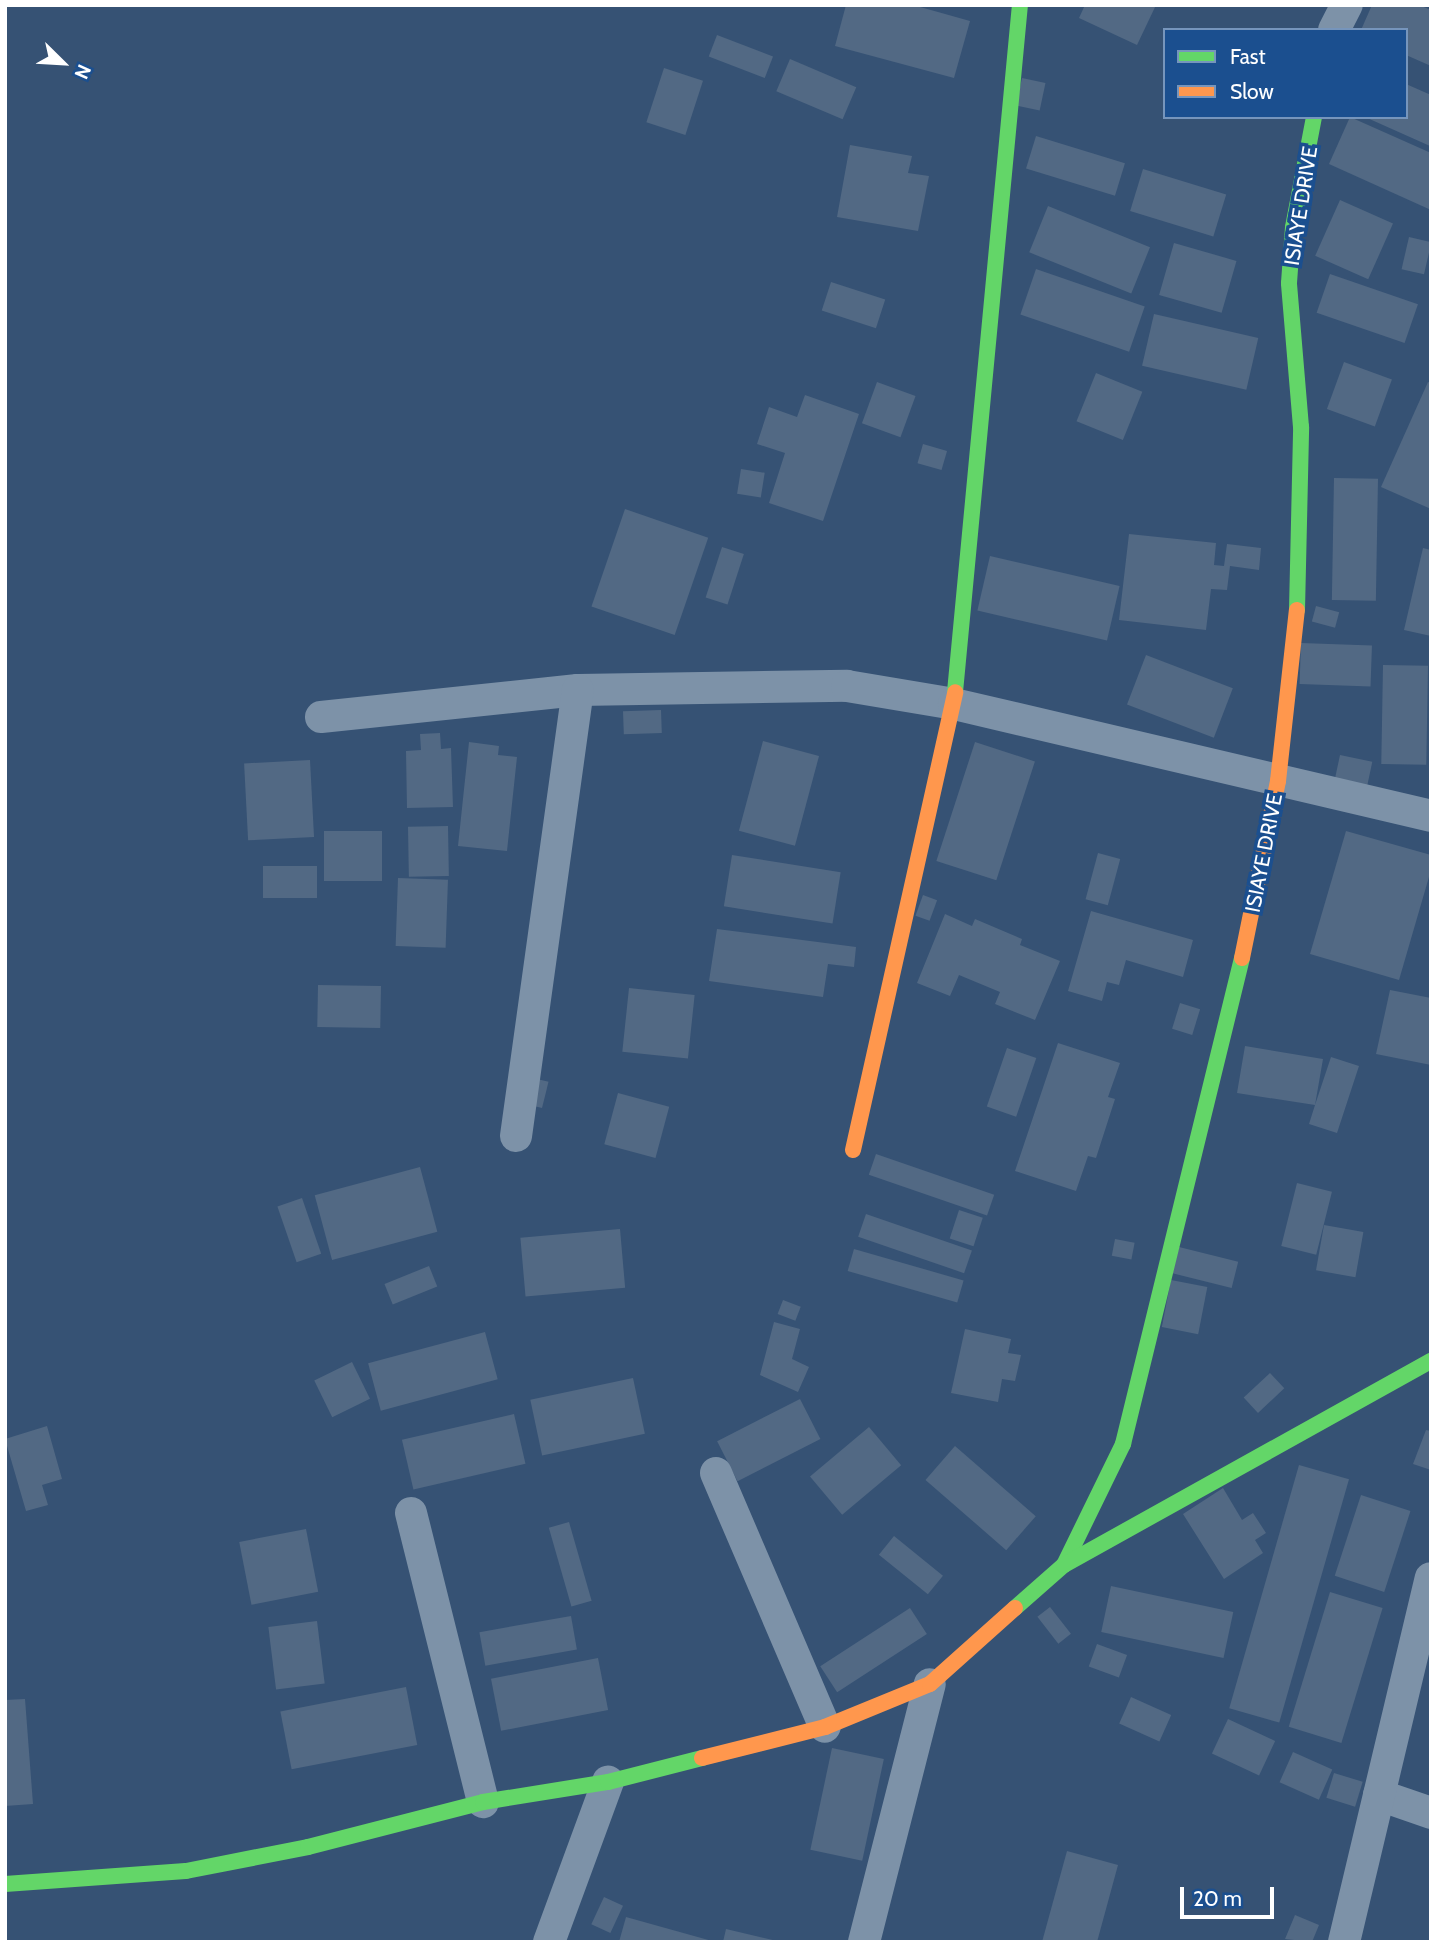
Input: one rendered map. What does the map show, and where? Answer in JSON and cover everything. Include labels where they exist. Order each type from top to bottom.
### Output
[{"type":"street","points":[[853,1150],[954,704],[1020,5]]},
{"type":"street","points":[[1335,28],[1347,5]]},
{"type":"street","name":"ISIAYE DRIVE","points":[[1064,1564],[1123,1444],[1262,875],[1278,782],[1298,598],[1301,427],[1289,283],[1293,227],[1314,119]]},
{"type":"street","points":[[321,717],[578,690],[847,686],[954,704],[1431,816]]},
{"type":"street","points":[[516,1136],[578,690]]},
{"type":"street","points":[[5,1884],[186,1871],[308,1847],[482,1802],[608,1782],[825,1727],[930,1684],[1064,1564],[1152,1520],[1431,1361]]},
{"type":"street","points":[[716,1473],[825,1727]]},
{"type":"street","points":[[411,1513],[482,1802]]},
{"type":"street","points":[[1344,1942],[1431,1578]]},
{"type":"street","points":[[864,1942],[930,1684]]},
{"type":"street","points":[[549,1942],[608,1782]]},
{"type":"street","points":[[1380,1795],[1431,1813]]},
{"type":"building","points":[[846,5],[913,5],[970,21],[954,78],[835,46]]},
{"type":"building","points":[[1085,5],[1156,5],[1137,45],[1079,18]]},
{"type":"building","points":[[1372,5],[1419,5],[1431,10],[1431,66],[1408,56],[1408,28],[1362,28]]},
{"type":"building","points":[[717,35],[773,57],[765,78],[709,56]]},
{"type":"building","points":[[790,59],[856,87],[843,119],[776,91]]},
{"type":"building","points":[[664,68],[703,81],[685,135],[646,122]]},
{"type":"building","points":[[1022,78],[1045,83],[1040,110],[1016,105]]},
{"type":"building","points":[[1408,85],[1431,95],[1430,146],[1369,119],[1408,119]]},
{"type":"building","points":[[1349,119],[1431,153],[1431,210],[1329,164]]},
{"type":"building","points":[[1036,136],[1125,163],[1115,196],[1026,169]]},
{"type":"building","points":[[850,145],[912,156],[908,173],[929,176],[918,231],[837,217]]},
{"type":"building","points":[[1143,169],[1226,194],[1213,237],[1130,211]]},
{"type":"building","points":[[1340,200],[1393,224],[1368,279],[1315,256]]},
{"type":"building","points":[[1048,206],[1150,247],[1131,294],[1029,252]]},
{"type":"building","points":[[1409,237],[1431,242],[1424,274],[1402,269]]},
{"type":"building","points":[[1174,243],[1236,261],[1222,313],[1159,295]]},
{"type":"building","points":[[1036,269],[1145,306],[1129,352],[1020,314]]},
{"type":"building","points":[[1330,274],[1418,304],[1405,343],[1317,313]]},
{"type":"building","points":[[831,282],[885,300],[876,328],[822,311]]},
{"type":"building","points":[[1154,314],[1258,338],[1246,390],[1142,366]]},
{"type":"building","points":[[1344,362],[1392,379],[1375,426],[1327,409]]},
{"type":"building","points":[[1096,373],[1142,392],[1123,440],[1077,421]]},
{"type":"building","points":[[877,382],[916,396],[900,437],[862,423]]},
{"type":"building","points":[[1428,382],[1431,383],[1431,509],[1381,487]]},
{"type":"building","points":[[805,395],[859,414],[823,521],[769,503],[785,453],[757,444],[769,407],[797,417]]},
{"type":"building","points":[[923,444],[947,451],[942,470],[917,463]]},
{"type":"building","points":[[741,469],[765,473],[761,497],[737,494]]},
{"type":"building","points":[[1334,478],[1378,479],[1376,601],[1332,600]]},
{"type":"building","points":[[625,509],[708,538],[675,635],[591,606]]},
{"type":"building","points":[[1129,534],[1216,543],[1214,565],[1224,566],[1227,544],[1261,548],[1259,570],[1230,566],[1227,590],[1211,589],[1206,630],[1119,620]]},
{"type":"building","points":[[722,547],[744,554],[727,605],[706,597]]},
{"type":"building","points":[[1423,548],[1431,550],[1431,636],[1404,630]]},
{"type":"building","points":[[990,556],[1120,586],[1107,640],[977,611]]},
{"type":"building","points":[[1316,606],[1339,612],[1335,628],[1312,621]]},
{"type":"building","points":[[1301,643],[1372,645],[1371,686],[1300,684]]},
{"type":"building","points":[[1146,655],[1233,688],[1214,738],[1127,704]]},
{"type":"building","points":[[1383,665],[1428,666],[1426,765],[1381,764]]},
{"type":"building","points":[[661,710],[662,733],[624,734],[623,711]]},
{"type":"building","points":[[440,733],[441,749],[451,748],[453,807],[407,808],[406,751],[421,750],[420,734]]},
{"type":"building","points":[[763,741],[819,756],[795,846],[739,831]]},
{"type":"building","points":[[469,742],[499,746],[498,755],[517,757],[507,851],[458,846]]},
{"type":"building","points":[[975,742],[1035,761],[996,880],[936,861]]},
{"type":"building","points":[[1340,755],[1372,762],[1366,790],[1334,783]]},
{"type":"building","points":[[310,760],[314,837],[248,840],[244,763]]},
{"type":"building","points":[[448,826],[449,876],[409,877],[408,827]]},
{"type":"building","points":[[324,831],[382,831],[382,881],[324,881]]},
{"type":"building","points":[[1346,831],[1431,855],[1431,870],[1399,980],[1310,954]]},
{"type":"building","points":[[1098,853],[1120,859],[1108,905],[1086,899]]},
{"type":"building","points":[[732,855],[841,872],[833,924],[724,906]]},
{"type":"building","points":[[263,866],[317,866],[317,898],[263,898]]},
{"type":"building","points":[[398,878],[448,880],[446,948],[396,946]]},
{"type":"building","points":[[923,895],[937,900],[930,921],[915,916]]},
{"type":"building","points":[[1091,911],[1193,940],[1183,977],[1126,960],[1119,985],[1107,982],[1102,1001],[1068,991]]},
{"type":"building","points":[[945,914],[972,926],[975,919],[1022,939],[1020,945],[1060,961],[1035,1020],[995,1004],[1000,992],[959,975],[950,996],[917,983]]},
{"type":"building","points":[[717,929],[856,947],[854,967],[828,964],[823,997],[709,981]]},
{"type":"building","points":[[318,985],[381,986],[380,1028],[317,1027]]},
{"type":"building","points":[[629,988],[695,995],[688,1059],[622,1052]]},
{"type":"building","points":[[1390,990],[1431,998],[1431,1065],[1376,1054]]},
{"type":"building","points":[[1180,1003],[1200,1009],[1192,1035],[1172,1029]]},
{"type":"building","points":[[1058,1043],[1120,1063],[1108,1097],[1115,1099],[1096,1158],[1088,1156],[1076,1191],[1015,1171]]},
{"type":"building","points":[[1245,1046],[1323,1059],[1315,1105],[1237,1093]]},
{"type":"building","points":[[1007,1048],[1036,1058],[1016,1117],[987,1107]]},
{"type":"building","points":[[1331,1057],[1359,1066],[1337,1133],[1309,1124]]},
{"type":"building","points":[[533,1078],[549,1082],[542,1108],[526,1104]]},
{"type":"building","points":[[618,1093],[669,1107],[655,1158],[604,1144]]},
{"type":"building","points":[[876,1154],[994,1195],[987,1215],[869,1175]]},
{"type":"building","points":[[420,1167],[437,1232],[332,1260],[315,1195]]},
{"type":"building","points":[[1297,1183],[1332,1192],[1316,1255],[1281,1246]]},
{"type":"building","points":[[302,1198],[321,1254],[297,1262],[277,1206]]},
{"type":"building","points":[[959,1210],[983,1218],[974,1246],[950,1239]]},
{"type":"building","points":[[866,1214],[972,1250],[964,1273],[858,1237]]},
{"type":"building","points":[[1324,1225],[1363,1232],[1355,1277],[1316,1270]]},
{"type":"building","points":[[620,1229],[625,1288],[526,1296],[520,1238]]},
{"type":"building","points":[[1115,1239],[1135,1243],[1131,1260],[1112,1256]]},
{"type":"building","points":[[1179,1247],[1238,1262],[1232,1288],[1172,1273]]},
{"type":"building","points":[[854,1249],[964,1280],[957,1303],[848,1271]]},
{"type":"building","points":[[429,1266],[437,1286],[393,1304],[384,1284]]},
{"type":"building","points":[[1171,1280],[1207,1287],[1198,1334],[1162,1327]]},
{"type":"building","points":[[783,1300],[801,1307],[795,1321],[778,1314]]},
{"type":"building","points":[[774,1322],[800,1329],[792,1359],[809,1367],[798,1392],[760,1375]]},
{"type":"building","points":[[965,1329],[1011,1339],[1008,1353],[1021,1355],[1015,1381],[1002,1379],[998,1402],[951,1393]]},
{"type":"building","points":[[485,1332],[498,1379],[381,1411],[368,1363]]},
{"type":"building","points":[[352,1362],[370,1399],[332,1417],[314,1380]]},
{"type":"building","points":[[1270,1373],[1284,1388],[1258,1413],[1244,1398]]},
{"type":"building","points":[[633,1378],[645,1434],[542,1456],[530,1400]]},
{"type":"building","points":[[800,1399],[820,1439],[738,1481],[717,1441]]},
{"type":"building","points":[[514,1414],[525,1464],[413,1490],[402,1440]]},
{"type":"building","points":[[47,1426],[62,1479],[42,1485],[48,1505],[26,1511],[5,1439]]},
{"type":"building","points":[[869,1427],[901,1465],[842,1515],[810,1476]]},
{"type":"building","points":[[1426,1430],[1431,1431],[1431,1470],[1413,1464]]},
{"type":"building","points":[[955,1446],[1036,1516],[1006,1550],[925,1480]]},
{"type":"building","points":[[1299,1465],[1349,1479],[1279,1723],[1229,1708]]},
{"type":"building","points":[[1223,1488],[1242,1520],[1253,1513],[1266,1533],[1255,1540],[1263,1553],[1224,1579],[1183,1514]]},
{"type":"building","points":[[1361,1495],[1410,1511],[1384,1592],[1335,1576]]},
{"type":"building","points":[[569,1522],[592,1601],[571,1607],[549,1528]]},
{"type":"building","points":[[306,1529],[318,1592],[251,1605],[239,1542]]},
{"type":"building","points":[[894,1536],[943,1576],[928,1594],[879,1555]]},
{"type":"building","points":[[1111,1586],[1233,1612],[1223,1658],[1101,1632]]},
{"type":"building","points":[[1330,1592],[1383,1608],[1341,1743],[1289,1727]]},
{"type":"building","points":[[1050,1607],[1071,1634],[1058,1644],[1037,1617]]},
{"type":"building","points":[[910,1608],[927,1634],[837,1692],[820,1666]]},
{"type":"building","points":[[571,1616],[577,1649],[485,1666],[479,1632]]},
{"type":"building","points":[[317,1621],[325,1684],[276,1690],[268,1627]]},
{"type":"building","points":[[1097,1644],[1127,1655],[1119,1677],[1089,1667]]},
{"type":"building","points":[[598,1658],[608,1710],[501,1731],[491,1679]]},
{"type":"building","points":[[406,1687],[417,1745],[292,1769],[280,1711]]},
{"type":"building","points":[[1131,1697],[1171,1715],[1159,1741],[1119,1723]]},
{"type":"building","points":[[25,1699],[33,1804],[5,1806],[5,1700]]},
{"type":"building","points":[[1228,1719],[1275,1741],[1259,1775],[1212,1753]]},
{"type":"building","points":[[832,1748],[884,1759],[862,1861],[810,1850]]},
{"type":"building","points":[[1293,1752],[1332,1769],[1319,1800],[1280,1782]]},
{"type":"building","points":[[1334,1773],[1363,1782],[1355,1807],[1326,1798]]},
{"type":"building","points":[[1067,1851],[1118,1865],[1097,1942],[1042,1942]]},
{"type":"building","points":[[604,1897],[623,1906],[610,1933],[591,1924]]},
{"type":"building","points":[[1295,1915],[1319,1925],[1312,1942],[1285,1939]]},
{"type":"building","points":[[626,1917],[712,1941],[619,1942]]},
{"type":"building","points":[[726,1929],[777,1941],[777,1942],[723,1942]]},
{"type":"traffic: fast","points":[[955,692],[1020,5]]},
{"type":"traffic: fast","points":[[1297,610],[1301,427],[1289,283],[1293,227],[1314,119]]},
{"type":"traffic: fast","points":[[1064,1565],[1123,1444],[1242,958]]},
{"type":"traffic: fast","points":[[1015,1608],[1064,1565],[1431,1361]]},
{"type":"traffic: fast","points":[[5,1884],[186,1871],[308,1847],[483,1802],[608,1782],[702,1758]]},
{"type":"traffic: slow","points":[[1242,958],[1278,781],[1297,610]]},
{"type":"traffic: slow","points":[[853,1150],[955,692]]},
{"type":"traffic: slow","points":[[702,1758],[825,1727],[930,1684],[1015,1608]]}]
